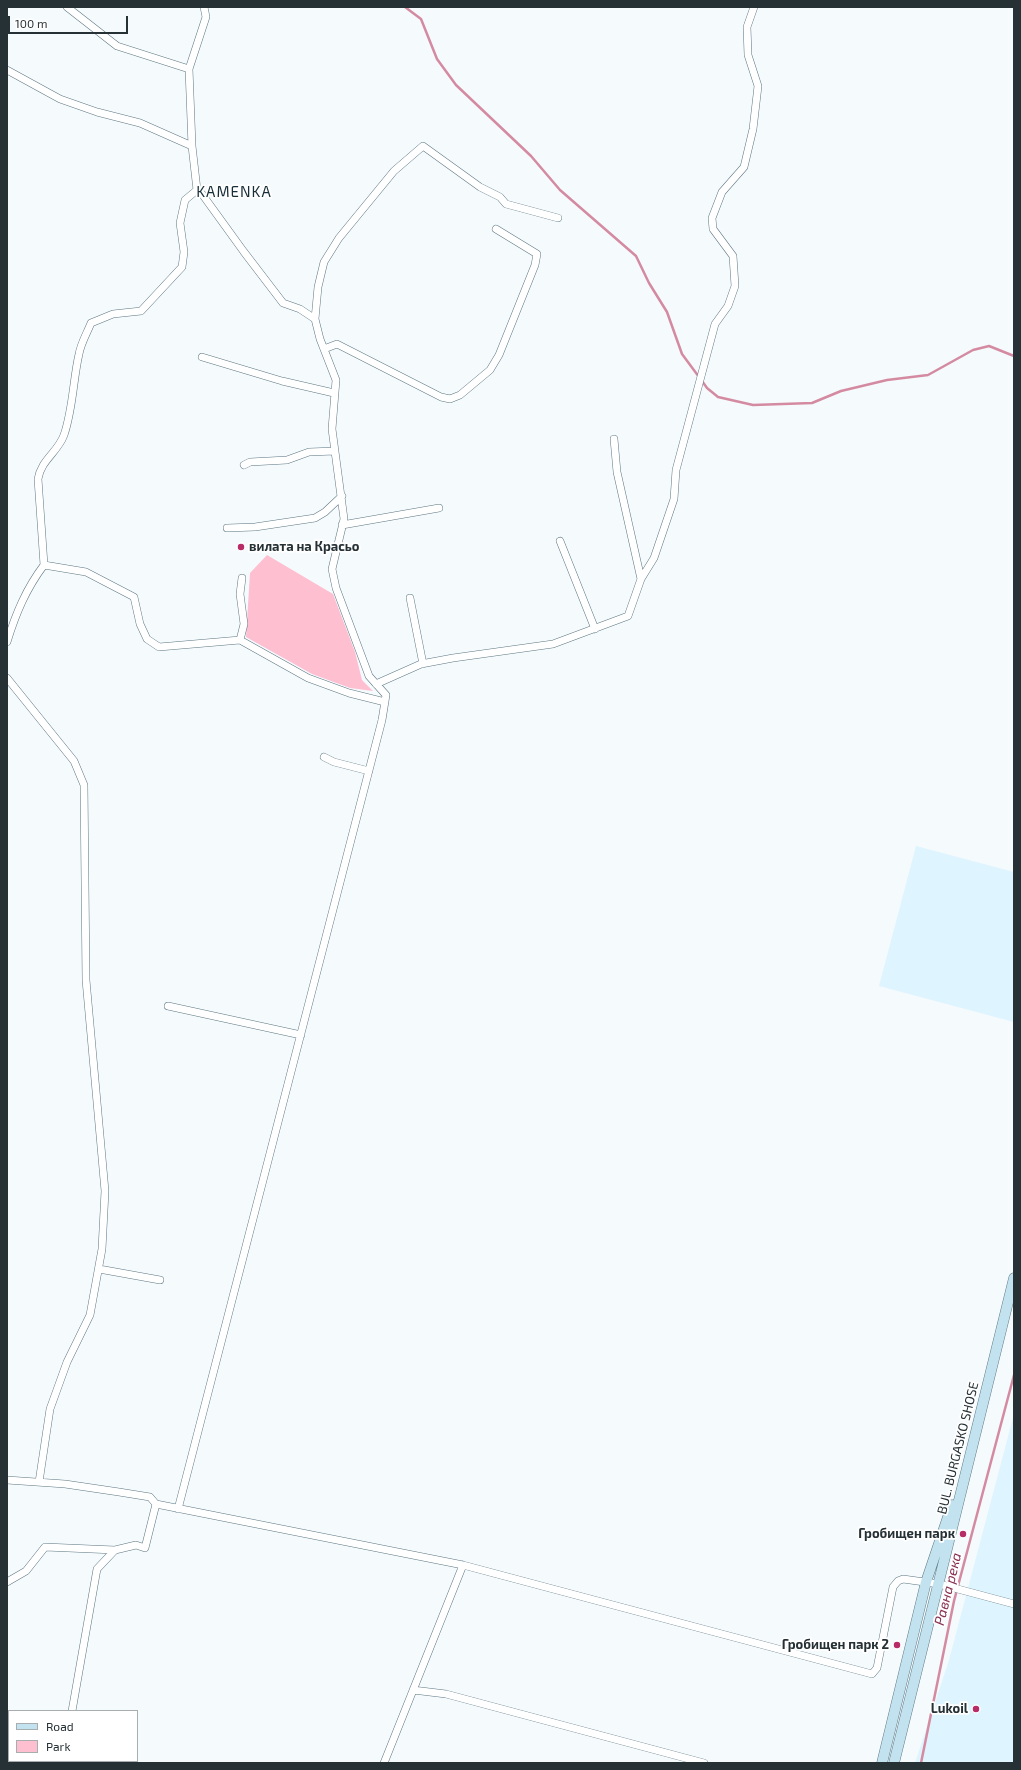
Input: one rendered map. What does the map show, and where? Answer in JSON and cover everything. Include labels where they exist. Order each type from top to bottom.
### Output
[{"type":"main road","name":"BUL. BURGASKO SHOSE","points":[[894,1763],[944,1585],[971,1448],[1014,1278]]},
{"type":"main road","points":[[882,1763],[926,1582],[971,1448]]},
{"type":"street","points":[[67,7],[117,46],[188,69]]},
{"type":"street","points":[[204,7],[206,17],[188,69],[192,146],[197,190],[202,194],[283,303],[300,309],[315,319]]},
{"type":"street","points":[[376,684],[423,664],[453,658],[552,644],[628,616],[641,579],[654,558],[674,499],[676,470],[715,324],[728,306],[735,286],[733,256],[713,229],[712,218],[722,192],[744,167],[753,129],[758,86],[748,55],[747,27],[754,7]]},
{"type":"street","points":[[7,70],[60,99],[97,112],[140,123],[192,146]]},
{"type":"street","points":[[178,1509],[300,1035],[370,771],[382,720],[386,695],[369,676],[336,588],[332,569],[342,525],[342,496],[332,429],[336,380],[324,349],[315,319],[318,287],[324,262],[339,238],[394,171],[423,146],[480,187],[500,196],[506,204],[558,218]]},
{"type":"street","points":[[7,642],[17,610],[31,582],[44,565],[38,479],[40,468],[64,436],[79,353],[84,338],[91,323],[113,314],[141,311],[182,267],[184,252],[180,223],[185,200],[197,190]]},
{"type":"street","points":[[324,349],[337,344],[442,397],[450,399],[460,396],[490,370],[499,355],[535,265],[537,254],[496,229]]},
{"type":"street","points":[[202,357],[282,381],[334,393]]},
{"type":"street","points":[[614,439],[618,472],[641,579]]},
{"type":"street","points":[[244,465],[250,462],[287,460],[310,452],[335,451]]},
{"type":"street","points":[[227,528],[255,527],[315,518],[325,512],[342,496]]},
{"type":"street","points":[[342,525],[439,508]]},
{"type":"street","points":[[560,541],[595,629]]},
{"type":"street","points":[[44,565],[86,572],[134,597],[140,624],[146,639],[159,647],[240,640],[308,678],[349,693],[385,702]]},
{"type":"street","points":[[240,640],[244,624],[240,594],[242,578]]},
{"type":"street","points":[[410,598],[423,664]]},
{"type":"street","points":[[7,678],[74,761],[84,785],[86,980],[105,1191],[102,1249],[90,1315],[67,1362],[50,1409],[39,1482]]},
{"type":"street","points":[[324,757],[334,762],[370,771]]},
{"type":"street","points":[[168,1006],[300,1035]]},
{"type":"street","points":[[99,1269],[160,1280]]},
{"type":"street","points":[[7,1480],[65,1484],[150,1497],[156,1504],[178,1509],[463,1565],[872,1674],[877,1668],[893,1588],[898,1581],[903,1579],[944,1585],[1014,1604]]},
{"type":"street","points":[[7,1582],[26,1571],[44,1547],[115,1550],[136,1545],[145,1548],[156,1504]]},
{"type":"street","points":[[72,1710],[96,1569],[115,1550]]},
{"type":"street","points":[[384,1763],[463,1565]]},
{"type":"street","points":[[413,1690],[446,1694],[704,1763]]},
{"type":"shaded area","points":[[916,846],[1014,872],[1014,1022],[879,986]]},
{"type":"shaded area","points":[[1014,1414],[1014,1763],[915,1763],[949,1660]]},
{"type":"green space","points":[[267,555],[333,594],[355,652],[362,680],[373,691],[350,688],[312,674],[246,637],[250,573]]},
{"type":"waterway","points":[[405,7],[421,19],[437,59],[456,85],[531,156],[560,190],[636,256],[649,283],[667,312],[682,354],[699,377]]},
{"type":"waterway","points":[[702,381],[707,388],[718,397],[753,405],[812,403],[841,391],[887,380],[928,375],[973,350],[989,346],[1014,356]]},
{"type":"waterway","name":"Равна река","points":[[921,1763],[954,1601],[1014,1375]]},
{"type":"place","name":"вилата на Красьо","points":[[241,547]]},
{"type":"place","name":"Гробищен парк","points":[[963,1534]]},
{"type":"place","name":"Гробищен парк 2","points":[[897,1645]]},
{"type":"place","name":"Lukoil","points":[[976,1709]]},
{"type":"district","name":"KAMENKA","points":[[234,192]]}]
